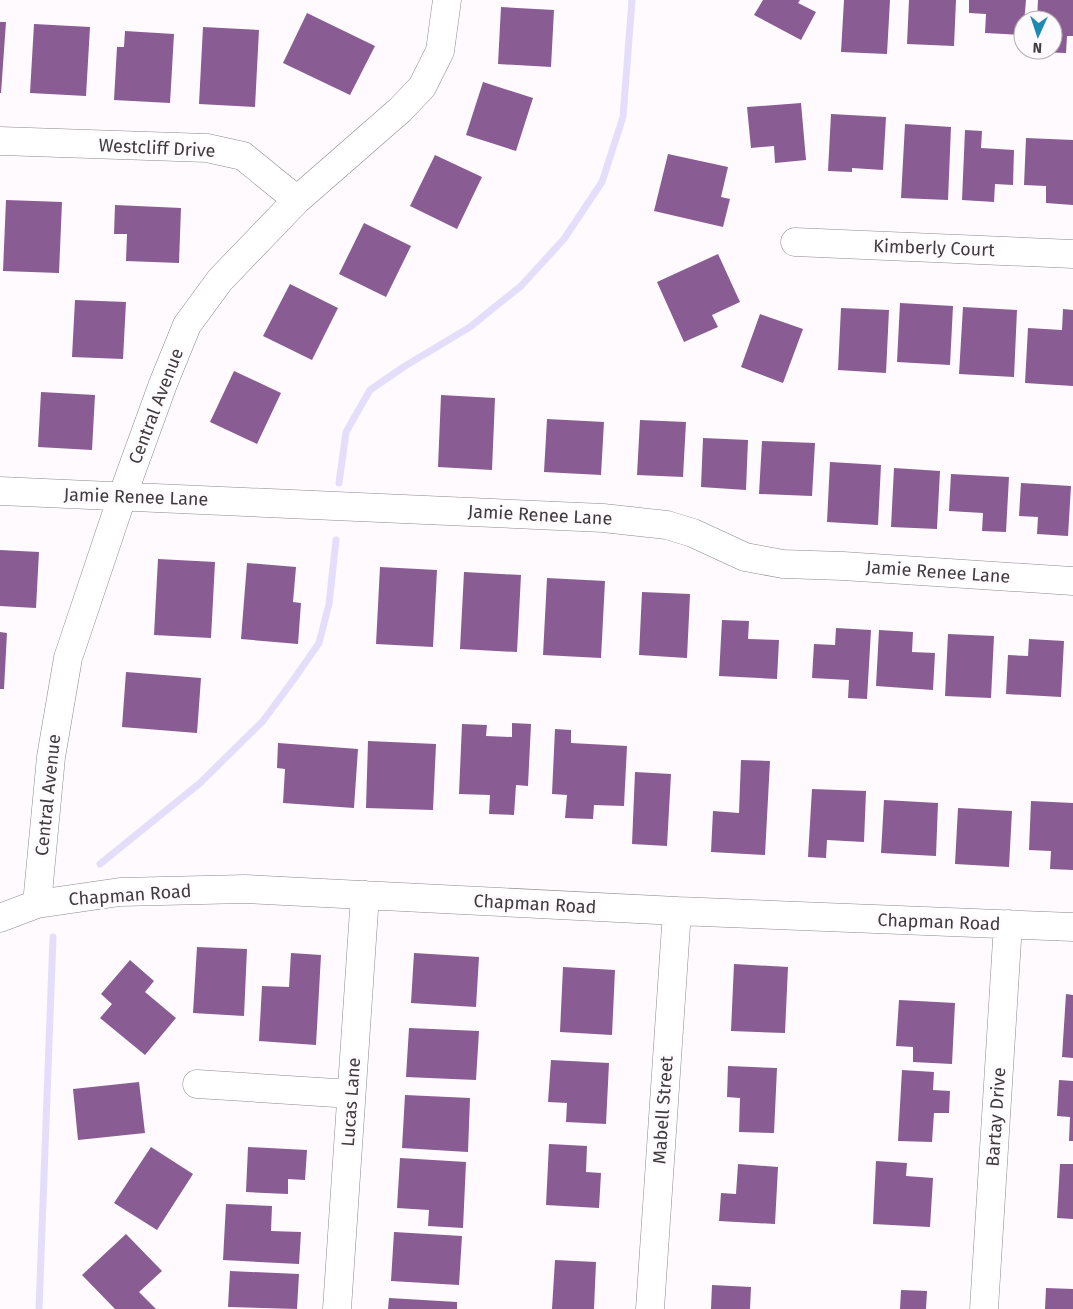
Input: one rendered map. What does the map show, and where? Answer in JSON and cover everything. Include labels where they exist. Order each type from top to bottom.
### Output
[{"type":"street","name":"Central Avenue","points":[[37,904],[51,757],[68,658],[122,497],[163,384],[187,325],[220,280],[297,200],[400,110],[422,87],[440,51],[447,0]]},
{"type":"street","name":"Westcliff Drive","points":[[0,141],[207,148],[243,156],[297,200]]},
{"type":"street","name":"Kimberly Court","points":[[795,242],[1073,254]]},
{"type":"street","name":"Jamie Renee Lane","points":[[0,491],[603,518],[667,525],[693,533],[745,557],[783,564],[843,566],[1073,581]]},
{"type":"street","name":"Chapman Road","points":[[0,918],[37,904],[120,892],[245,888],[677,911],[1073,927]]},
{"type":"street","name":"Lucas Lane","points":[[337,1309],[365,895]]},
{"type":"street","name":"Mabell Street","points":[[650,1309],[677,911]]},
{"type":"street","name":"Bartay Drive","points":[[984,1309],[1008,924]]},
{"type":"street","points":[[197,1084],[352,1094]]},
{"type":"building","points":[[763,0],[800,0],[798,3],[816,12],[801,40],[754,15]]},
{"type":"building","points":[[844,0],[890,0],[887,54],[841,52]]},
{"type":"building","points":[[909,0],[956,0],[954,46],[907,44]]},
{"type":"building","points":[[969,0],[1026,0],[1025,10],[1013,10],[1013,34],[985,33],[986,14],[969,13]]},
{"type":"building","points":[[1038,0],[1073,0],[1073,36],[1067,36],[1066,53],[1063,53],[1063,10],[1038,10]]},
{"type":"building","points":[[501,7],[554,10],[551,67],[498,64]]},
{"type":"building","points":[[307,13],[375,46],[350,95],[283,63]]},
{"type":"building","points":[[0,22],[6,22],[1,93],[0,93]]},
{"type":"building","points":[[34,24],[90,27],[86,96],[30,93]]},
{"type":"building","points":[[203,27],[259,30],[255,107],[199,104]]},
{"type":"building","points":[[125,31],[174,34],[170,103],[114,100],[117,47],[124,47]]},
{"type":"building","points":[[483,82],[533,98],[516,151],[466,135]]},
{"type":"building","points":[[801,103],[806,160],[775,163],[774,146],[751,148],[747,107]]},
{"type":"building","points":[[831,114],[886,117],[883,170],[852,168],[852,172],[828,171]]},
{"type":"building","points":[[905,124],[951,127],[948,200],[901,198]]},
{"type":"building","points":[[965,130],[982,131],[981,148],[1014,150],[1013,185],[995,184],[994,202],[962,200]]},
{"type":"building","points":[[1026,138],[1073,140],[1073,205],[1046,203],[1046,186],[1024,185]]},
{"type":"building","points":[[668,154],[728,167],[721,197],[730,199],[723,227],[654,211]]},
{"type":"building","points":[[435,155],[482,177],[457,229],[410,206]]},
{"type":"building","points":[[6,200],[62,202],[59,273],[3,271]]},
{"type":"building","points":[[115,205],[181,208],[179,263],[126,261],[127,234],[114,234]]},
{"type":"building","points":[[364,223],[411,246],[386,297],[339,274]]},
{"type":"building","points":[[718,254],[740,302],[712,315],[718,327],[684,342],[657,282]]},
{"type":"building","points":[[290,284],[338,308],[312,360],[263,336]]},
{"type":"building","points":[[75,300],[126,302],[123,359],[72,357]]},
{"type":"building","points":[[900,303],[953,306],[950,365],[897,362]]},
{"type":"building","points":[[963,307],[1017,310],[1014,377],[959,374]]},
{"type":"building","points":[[841,308],[889,310],[886,373],[838,370]]},
{"type":"building","points":[[1063,309],[1073,310],[1073,386],[1025,383],[1028,328],[1062,330]]},
{"type":"building","points":[[760,314],[803,329],[783,383],[741,367]]},
{"type":"building","points":[[234,371],[281,393],[257,444],[210,422]]},
{"type":"building","points":[[41,392],[95,395],[92,450],[38,447]]},
{"type":"building","points":[[441,395],[495,398],[492,470],[438,467]]},
{"type":"building","points":[[547,419],[604,422],[601,475],[544,472]]},
{"type":"building","points":[[640,420],[686,422],[683,477],[637,475]]},
{"type":"building","points":[[703,438],[748,440],[746,490],[701,487]]},
{"type":"building","points":[[762,441],[815,443],[812,496],[759,494]]},
{"type":"building","points":[[830,462],[881,465],[878,525],[827,522]]},
{"type":"building","points":[[894,468],[940,471],[937,529],[891,527]]},
{"type":"building","points":[[951,474],[1009,477],[1006,532],[982,531],[983,513],[949,511]]},
{"type":"building","points":[[1021,483],[1071,486],[1068,536],[1037,534],[1038,517],[1019,516]]},
{"type":"building","points":[[0,550],[39,552],[36,608],[0,606]]},
{"type":"building","points":[[158,559],[215,562],[211,638],[154,635]]},
{"type":"building","points":[[247,563],[296,567],[293,602],[301,603],[298,644],[241,639]]},
{"type":"building","points":[[380,567],[437,570],[433,647],[376,644]]},
{"type":"building","points":[[464,572],[521,575],[517,652],[460,649]]},
{"type":"building","points":[[547,578],[605,581],[601,658],[543,655]]},
{"type":"building","points":[[642,592],[690,594],[687,658],[639,655]]},
{"type":"building","points":[[722,620],[749,621],[748,639],[779,640],[777,679],[719,676]]},
{"type":"building","points":[[836,628],[871,630],[867,699],[848,698],[849,680],[812,678],[814,644],[835,645]]},
{"type":"building","points":[[879,630],[913,632],[912,652],[935,653],[933,690],[876,686]]},
{"type":"building","points":[[0,632],[7,633],[4,689],[0,689]]},
{"type":"building","points":[[948,634],[994,636],[991,698],[945,696]]},
{"type":"building","points":[[1029,639],[1064,641],[1061,697],[1006,694],[1008,655],[1028,656]]},
{"type":"building","points":[[126,672],[201,678],[197,733],[122,727]]},
{"type":"building","points":[[512,723],[531,724],[528,786],[516,785],[514,815],[489,814],[490,795],[459,794],[462,724],[487,725],[486,736],[512,737]]},
{"type":"building","points":[[555,729],[571,730],[571,743],[627,746],[624,806],[594,805],[593,819],[565,818],[567,795],[552,794]]},
{"type":"building","points":[[368,741],[436,744],[433,810],[366,808]]},
{"type":"building","points":[[278,743],[358,749],[354,808],[283,803],[285,769],[277,768]]},
{"type":"building","points":[[741,760],[770,761],[765,855],[711,852],[713,811],[739,813]]},
{"type":"building","points":[[635,772],[671,774],[667,846],[632,844]]},
{"type":"building","points":[[812,789],[866,791],[864,842],[827,840],[826,858],[808,857]]},
{"type":"building","points":[[884,800],[938,803],[936,856],[881,853]]},
{"type":"building","points":[[1031,801],[1073,803],[1073,870],[1050,869],[1051,851],[1029,850]]},
{"type":"building","points":[[958,808],[1012,811],[1009,867],[955,864]]},
{"type":"building","points":[[197,947],[247,949],[244,1016],[193,1013]]},
{"type":"building","points":[[291,953],[321,955],[316,1045],[259,1041],[262,986],[289,987]]},
{"type":"building","points":[[414,953],[479,957],[476,1007],[411,1003]]},
{"type":"building","points":[[130,960],[154,981],[145,992],[176,1018],[145,1055],[100,1018],[112,1004],[101,994]]},
{"type":"building","points":[[734,964],[788,967],[785,1033],[731,1031]]},
{"type":"building","points":[[563,967],[615,970],[612,1035],[560,1032]]},
{"type":"building","points":[[1066,994],[1073,995],[1073,1058],[1062,1057]]},
{"type":"building","points":[[899,1000],[955,1003],[952,1064],[913,1062],[913,1047],[896,1046]]},
{"type":"building","points":[[409,1028],[479,1031],[476,1080],[406,1077]]},
{"type":"building","points":[[551,1060],[609,1063],[606,1124],[566,1122],[567,1103],[548,1102]]},
{"type":"building","points":[[728,1066],[777,1068],[774,1133],[739,1132],[740,1098],[727,1097]]},
{"type":"building","points":[[902,1070],[934,1072],[933,1090],[950,1091],[949,1113],[934,1113],[932,1142],[898,1141]]},
{"type":"building","points":[[1059,1080],[1073,1081],[1073,1141],[1069,1141],[1070,1117],[1057,1116]]},
{"type":"building","points":[[139,1082],[145,1133],[78,1140],[73,1089]]},
{"type":"building","points":[[405,1095],[470,1098],[468,1152],[402,1148]]},
{"type":"building","points":[[549,1144],[587,1146],[586,1172],[601,1173],[599,1208],[546,1205]]},
{"type":"building","points":[[151,1147],[193,1174],[157,1230],[114,1203]]},
{"type":"building","points":[[248,1147],[307,1150],[305,1180],[288,1179],[288,1194],[246,1192]]},
{"type":"building","points":[[400,1158],[466,1162],[463,1228],[428,1226],[429,1210],[397,1208]]},
{"type":"building","points":[[876,1161],[907,1163],[906,1176],[933,1178],[930,1227],[873,1224]]},
{"type":"building","points":[[738,1164],[778,1167],[775,1224],[719,1221],[721,1193],[736,1194]]},
{"type":"building","points":[[1060,1164],[1073,1164],[1073,1219],[1057,1218]]},
{"type":"building","points":[[226,1204],[272,1206],[271,1231],[301,1232],[299,1264],[223,1260]]},
{"type":"building","points":[[394,1232],[462,1236],[459,1285],[391,1281]]},
{"type":"building","points":[[126,1234],[162,1271],[139,1292],[156,1309],[115,1309],[82,1275]]},
{"type":"building","points":[[555,1260],[596,1262],[594,1309],[552,1309]]},
{"type":"building","points":[[230,1271],[299,1274],[297,1309],[228,1307]]},
{"type":"building","points":[[712,1285],[751,1287],[750,1309],[711,1309]]},
{"type":"building","points":[[1046,1288],[1073,1289],[1073,1309],[1045,1309]]},
{"type":"building","points":[[901,1290],[927,1291],[926,1309],[900,1309]]},
{"type":"building","points":[[389,1298],[457,1302],[457,1309],[388,1309]]},
{"type":"waterway","points":[[339,483],[346,432],[370,390],[405,366],[470,327],[521,286],[564,239],[602,182],[623,117],[632,0]]},
{"type":"waterway","points":[[100,864],[200,783],[263,721],[294,679],[319,643],[329,604],[336,540]]},
{"type":"waterway","points":[[39,1309],[53,937]]}]
